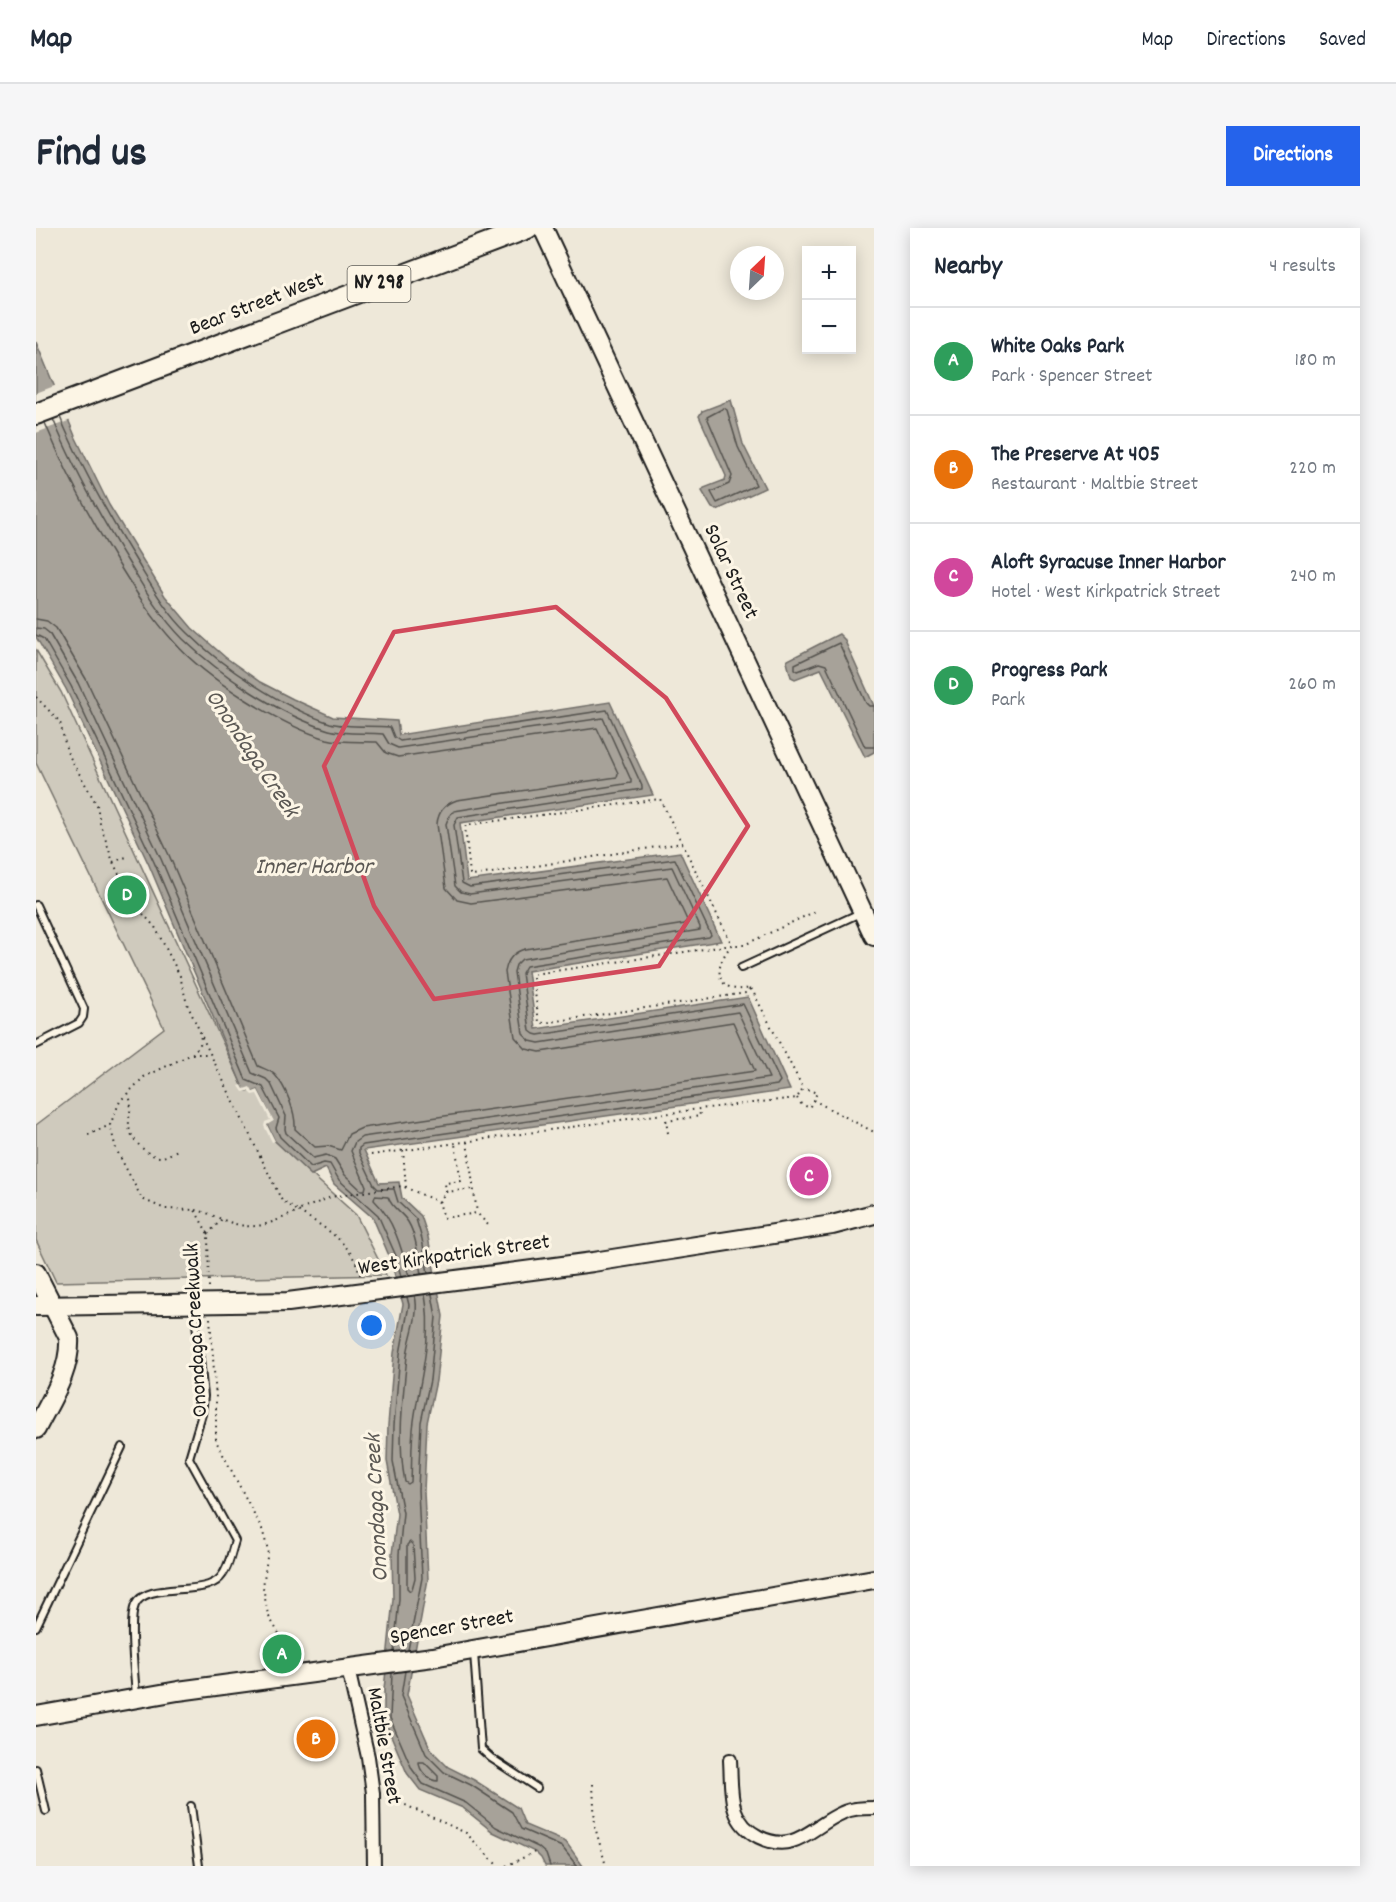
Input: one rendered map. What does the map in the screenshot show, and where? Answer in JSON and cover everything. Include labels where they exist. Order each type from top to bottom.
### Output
[{"type":"main road","name":"Bear Street West","points":[[36,414],[528,228]]},
{"type":"street","name":"Solar Street","points":[[543,228],[874,936]]},
{"type":"street","name":"West Kirkpatrick Street","points":[[44,1306],[288,1302],[593,1262],[832,1225],[874,1214]]},
{"type":"street","points":[[36,1273],[44,1306],[69,1338],[61,1379],[36,1429]]},
{"type":"street","name":"Spencer Street","points":[[36,1716],[136,1697],[433,1657],[874,1579]]},
{"type":"street","name":"Maltbie Street","points":[[348,1669],[368,1757],[373,1793],[374,1866]]},
{"type":"street","points":[[730,1760],[736,1818],[743,1827],[777,1844],[786,1844],[848,1810],[874,1808]]},
{"type":"lane","points":[[36,905],[84,1009],[79,1023],[36,1045]]},
{"type":"lane","points":[[741,968],[863,912]]},
{"type":"lane","points":[[136,1697],[132,1620],[135,1606],[140,1599],[153,1593],[208,1585],[218,1581],[226,1570],[235,1540],[189,1458],[202,1414],[204,1396],[202,1304]]},
{"type":"lane","points":[[36,1627],[122,1447]]},
{"type":"lane","points":[[474,1650],[481,1749],[537,1788]]},
{"type":"lane","points":[[36,1769],[46,1811]]},
{"type":"lane","points":[[191,1806],[199,1866]]},
{"type":"path","points":[[36,697],[60,722],[67,752],[97,805],[99,823],[113,862],[134,904],[155,927],[180,976],[187,1004],[282,1201],[341,1240],[358,1263],[365,1292]]},
{"type":"path","points":[[682,843],[472,876],[465,827],[466,825],[660,800],[682,843],[732,945]]},
{"type":"path","points":[[113,862],[129,856]]},
{"type":"path","points":[[751,988],[746,993],[539,1022],[533,978],[534,974],[744,945],[816,911]]},
{"type":"path","points":[[732,945],[723,956],[718,968],[719,975],[728,986],[735,990],[751,988]]},
{"type":"path","points":[[751,988],[802,1088]]},
{"type":"path","points":[[88,1135],[110,1125],[120,1101],[144,1077],[192,1054],[200,1046],[201,1034]]},
{"type":"path","points":[[192,1054],[210,1054]]},
{"type":"path","points":[[797,1098],[802,1088]]},
{"type":"path","points":[[797,1098],[800,1103],[809,1108],[817,1093],[808,1088],[802,1088]]},
{"type":"path","points":[[128,1093],[132,1103],[129,1126],[132,1136],[142,1147],[158,1157],[165,1157],[179,1149]]},
{"type":"path","points":[[371,1155],[699,1109],[797,1098]]},
{"type":"path","points":[[813,1100],[874,1132]]},
{"type":"path","points":[[668,1133],[666,1121],[700,1116],[699,1109]]},
{"type":"path","name":"Onondaga Creekwalk","points":[[110,1125],[116,1149],[142,1199],[165,1209],[195,1210],[208,1234],[202,1304],[216,1397],[216,1441],[262,1529],[268,1550],[263,1587],[268,1615],[296,1662]]},
{"type":"path","points":[[467,1142],[477,1213],[490,1227]]},
{"type":"path","points":[[439,1202],[446,1192],[445,1183],[460,1181],[455,1143]]},
{"type":"path","points":[[403,1150],[406,1188]]},
{"type":"path","points":[[195,1210],[210,1213],[242,1226],[271,1224],[331,1197],[402,1186],[439,1202],[444,1218],[477,1213]]},
{"type":"path","points":[[446,1192],[474,1189]]},
{"type":"path","points":[[208,1234],[222,1219]]},
{"type":"path","points":[[592,1784],[595,1827],[606,1866]]},
{"type":"path","points":[[383,1790],[388,1797],[466,1833],[498,1866]]},
{"type":"path","points":[[506,1866],[535,1852]]},
{"type":"highlighted area","points":[[556,607],[666,698],[748,826],[659,966],[434,999],[374,906],[324,766],[394,632]]},
{"type":"shaded area","points":[[36,650],[61,692],[244,1089],[258,1090],[274,1121],[275,1141],[356,1215],[386,1275],[56,1282],[36,1240],[36,1125],[164,1028],[36,763]]},
{"type":"water","name":"Inner Harbor","points":[[36,342],[75,436],[109,505],[165,596],[192,628],[225,657],[260,682],[333,717],[397,721],[399,735],[610,702],[653,795],[460,823],[467,881],[680,852],[721,941],[528,971],[536,1029],[748,997],[790,1090],[364,1150],[379,1183],[399,1182],[402,1198],[421,1216],[428,1237],[443,1316],[436,1381],[427,1423],[424,1491],[428,1579],[407,1695],[431,1750],[448,1767],[474,1780],[518,1808],[525,1825],[566,1842],[583,1866],[545,1866],[535,1852],[493,1832],[463,1808],[420,1790],[407,1773],[384,1719],[384,1690],[393,1599],[392,1554],[397,1514],[387,1461],[388,1425],[394,1353],[403,1304],[390,1258],[373,1218],[334,1184],[326,1168],[311,1175],[275,1141],[267,1124],[273,1121],[258,1090],[253,1092],[244,1090],[149,865],[66,689],[36,637]]},
{"type":"water","points":[[731,400],[743,444],[765,488],[717,510],[712,508],[702,491],[704,488],[725,480],[726,476],[699,416],[702,411]]},
{"type":"water","points":[[839,634],[844,639],[874,706],[874,752],[865,757],[821,669],[795,679],[791,677],[787,662]]},
{"type":"pier","points":[[57,385],[71,420],[36,433],[36,393]]},
{"type":"pier","points":[[242,1085],[244,1089],[250,1087],[253,1092],[258,1090],[274,1121],[267,1125],[275,1141],[272,1142],[264,1126],[265,1122],[270,1120],[257,1094],[243,1092],[239,1086]]},
{"type":"place","name":"Progress Park","points":[[127,895]]},
{"type":"place","name":"Aloft Syracuse Inner Harbor","points":[[809,1176]]},
{"type":"place","name":"White Oaks Park","points":[[282,1654]]},
{"type":"place","name":"The Preserve At 405","points":[[316,1739]]},
{"type":"water label","name":"Onondaga Creek","points":[[251,754]]},
{"type":"water label","name":"Onondaga Creek","points":[[378,1508]]}]
